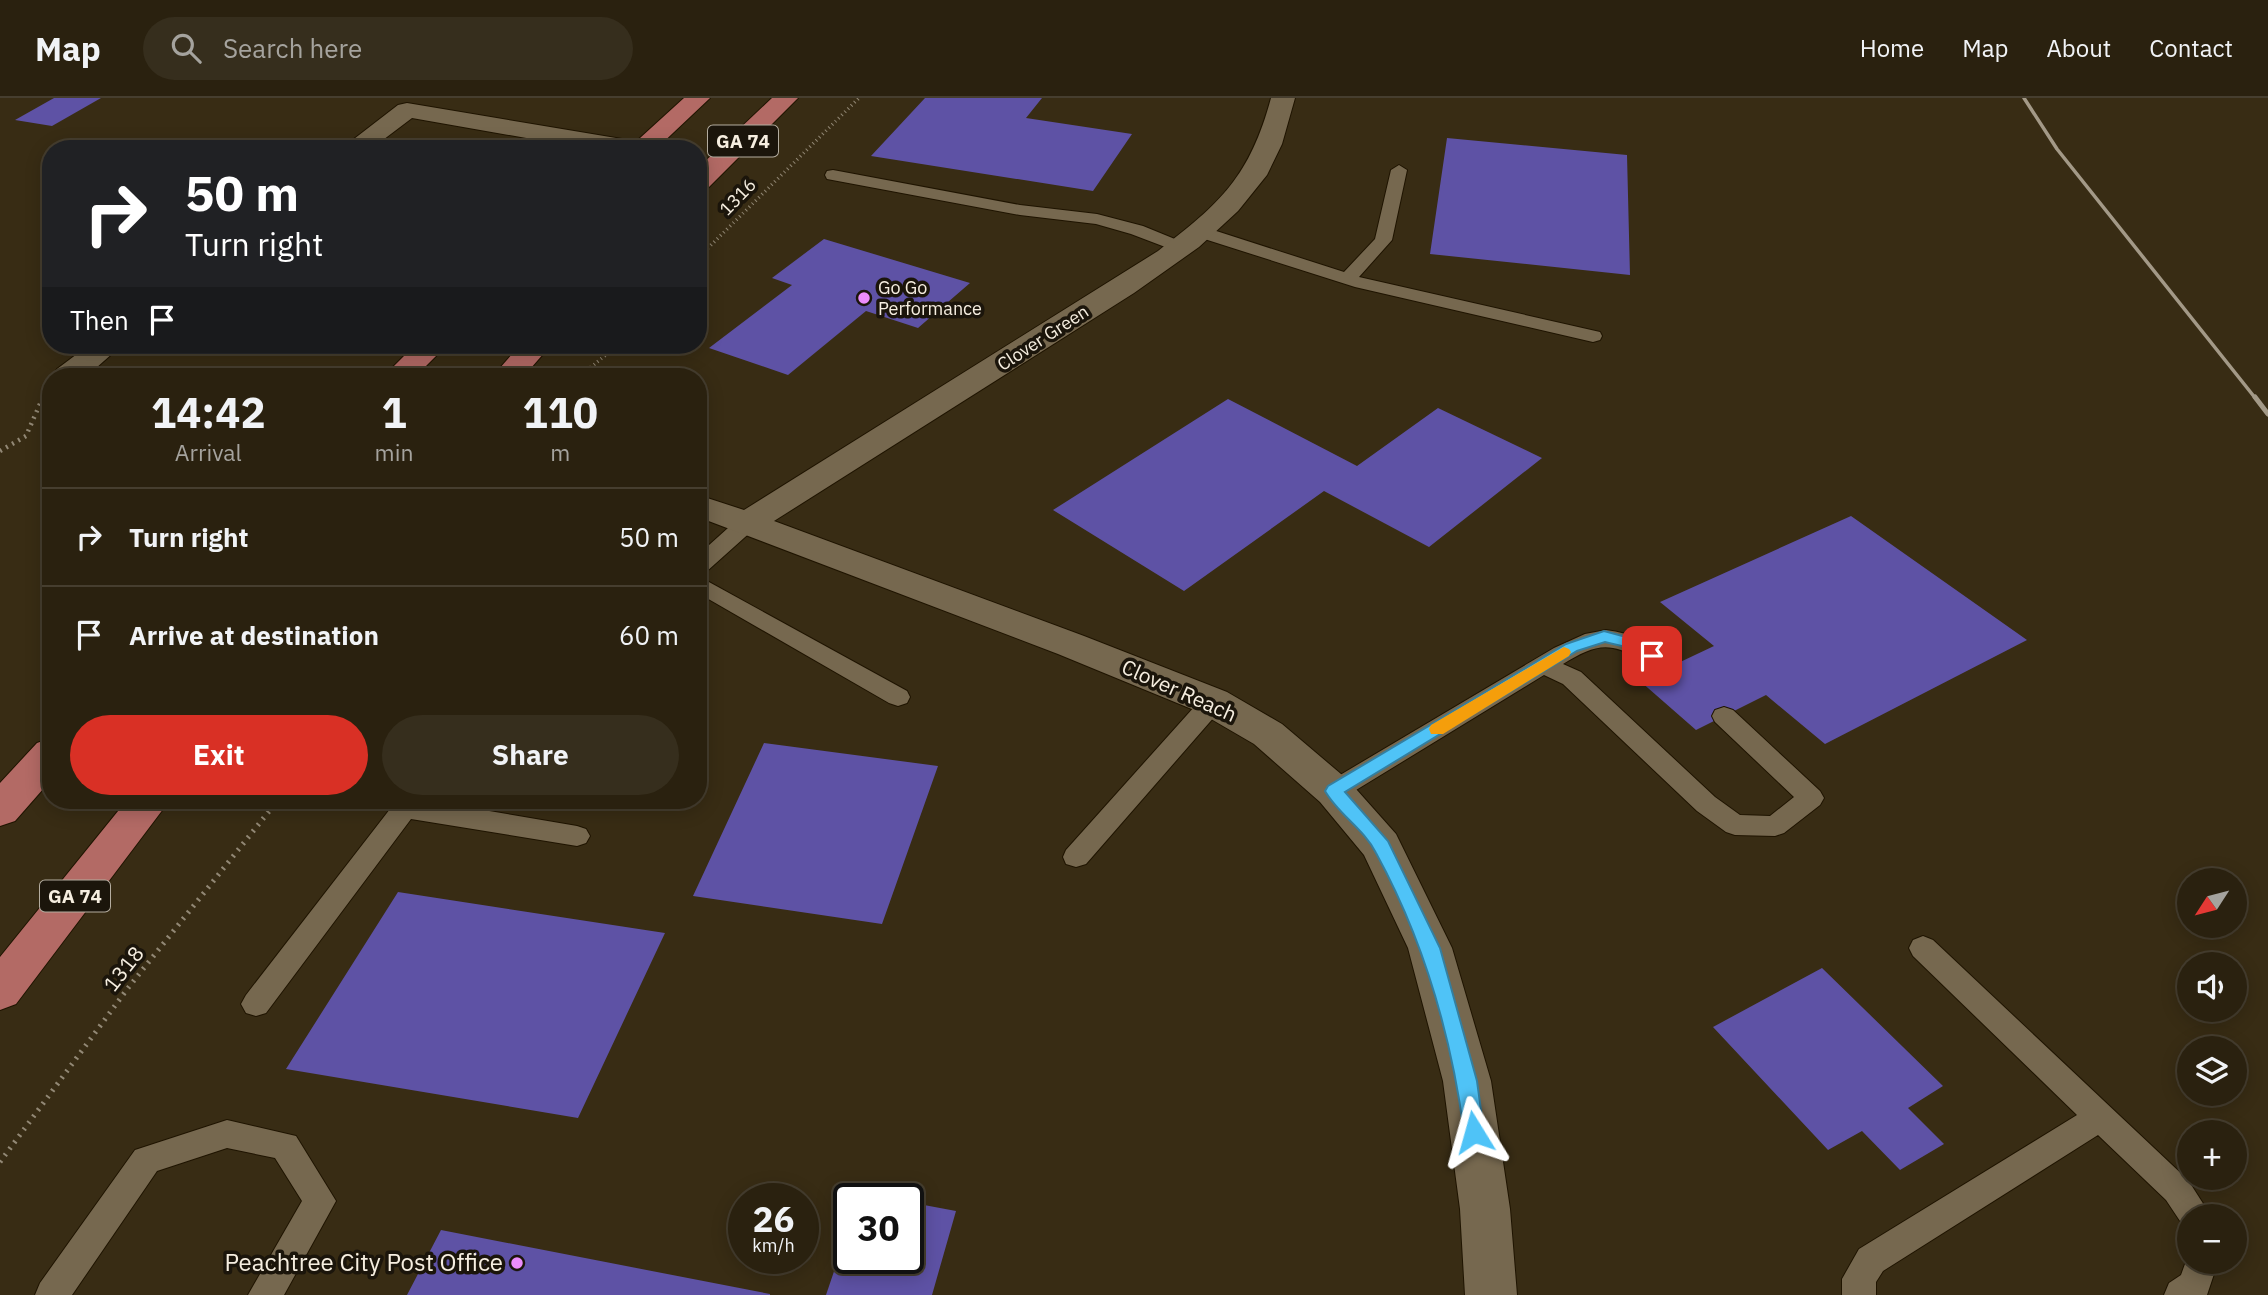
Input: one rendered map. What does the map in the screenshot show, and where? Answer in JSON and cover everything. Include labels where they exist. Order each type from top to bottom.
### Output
[{"type":"main road","name":"GA 74","points":[[651,140],[698,98]]},
{"type":"main road","name":"GA 74","points":[[707,174],[786,98]]},
{"type":"main road","points":[[408,368],[422,354]]},
{"type":"main road","points":[[515,368],[528,354]]},
{"type":"main road","points":[[0,810],[42,763]]},
{"type":"main road","name":"GA 74","points":[[0,991],[143,809]]},
{"type":"street","name":"Clover Green","points":[[746,524],[866,445],[974,383],[1191,240],[1247,184],[1271,148],[1283,98]]},
{"type":"street","points":[[366,140],[407,110],[582,140]]},
{"type":"street","points":[[78,368],[96,354]]},
{"type":"street","name":"Clover Reach","points":[[707,509],[1071,645],[1213,702],[1268,734],[1334,791],[1381,846],[1430,948],[1467,1081],[1485,1209],[1491,1295]]},
{"type":"lane","points":[[1347,279],[1382,240],[1399,170]]},
{"type":"lane","points":[[833,175],[1020,210],[1097,219],[1593,336]]},
{"type":"lane","points":[[707,559],[746,524]]},
{"type":"lane","points":[[707,588],[898,697]]},
{"type":"lane","points":[[1334,791],[1572,648],[1604,636],[1636,645],[1668,667]]},
{"type":"lane","points":[[1543,665],[1572,678],[1706,804],[1735,825],[1775,827],[1811,798],[1724,716]]},
{"type":"lane","points":[[1076,857],[1213,702]]},
{"type":"lane","points":[[256,1004],[404,809]]},
{"type":"lane","points":[[434,809],[577,836]]},
{"type":"lane","points":[[1923,948],[2177,1190],[2187,1204]]},
{"type":"lane","points":[[1859,1295],[1859,1279],[1871,1260],[2101,1117]]},
{"type":"lane","points":[[52,1295],[146,1160],[227,1133],[285,1146],[320,1201],[265,1295]]},
{"type":"lane","points":[[2181,1295],[2195,1285],[2198,1274]]},
{"type":"path","name":"1316","points":[[707,249],[859,98]]},
{"type":"path","points":[[590,368],[607,354]]},
{"type":"path","points":[[0,451],[26,436],[42,403]]},
{"type":"path","name":"1318","points":[[0,1162],[128,988],[271,809]]},
{"type":"building","points":[[54,98],[101,98],[52,126],[15,120]]},
{"type":"building","points":[[925,98],[1042,98],[1026,118],[1132,134],[1093,191],[871,156]]},
{"type":"building","points":[[1447,138],[1627,155],[1630,275],[1430,254]]},
{"type":"building","name":"Go Go Performance","points":[[824,239],[970,283],[918,328],[866,311],[788,375],[709,348],[792,285],[772,278]]},
{"type":"building","points":[[1228,399],[1357,466],[1438,408],[1542,458],[1429,547],[1324,491],[1184,591],[1053,510]]},
{"type":"building","points":[[1851,516],[2027,640],[1825,744],[1766,695],[1696,730],[1640,681],[1714,646],[1660,602]]},
{"type":"building","points":[[764,743],[938,766],[882,924],[693,896]]},
{"type":"building","points":[[398,892],[665,933],[578,1118],[286,1069]]},
{"type":"building","points":[[1822,968],[1943,1086],[1908,1108],[1944,1144],[1900,1170],[1862,1131],[1828,1150],[1713,1027]]},
{"type":"building","points":[[924,1205],[956,1211],[932,1295],[826,1295],[833,1274],[924,1274]]},
{"type":"building","name":"Peachtree City Post Office","points":[[441,1230],[770,1294],[770,1295],[407,1295]]},
{"type":"railway","points":[[2024,98],[2057,149],[2256,399]]},
{"type":"railway","points":[[2255,397],[2268,414]]},
{"type":"slow traffic","points":[[1437,729],[1564,652]]},
{"type":"place","name":"Go Go Performance","points":[[864,298]]},
{"type":"place","name":"Peachtree City Post Office","points":[[517,1263]]},
{"type":"route","points":[[1474,1132],[1467,1081],[1430,948],[1381,846],[1334,791],[1572,648],[1604,636],[1636,645],[1652,656]]}]
